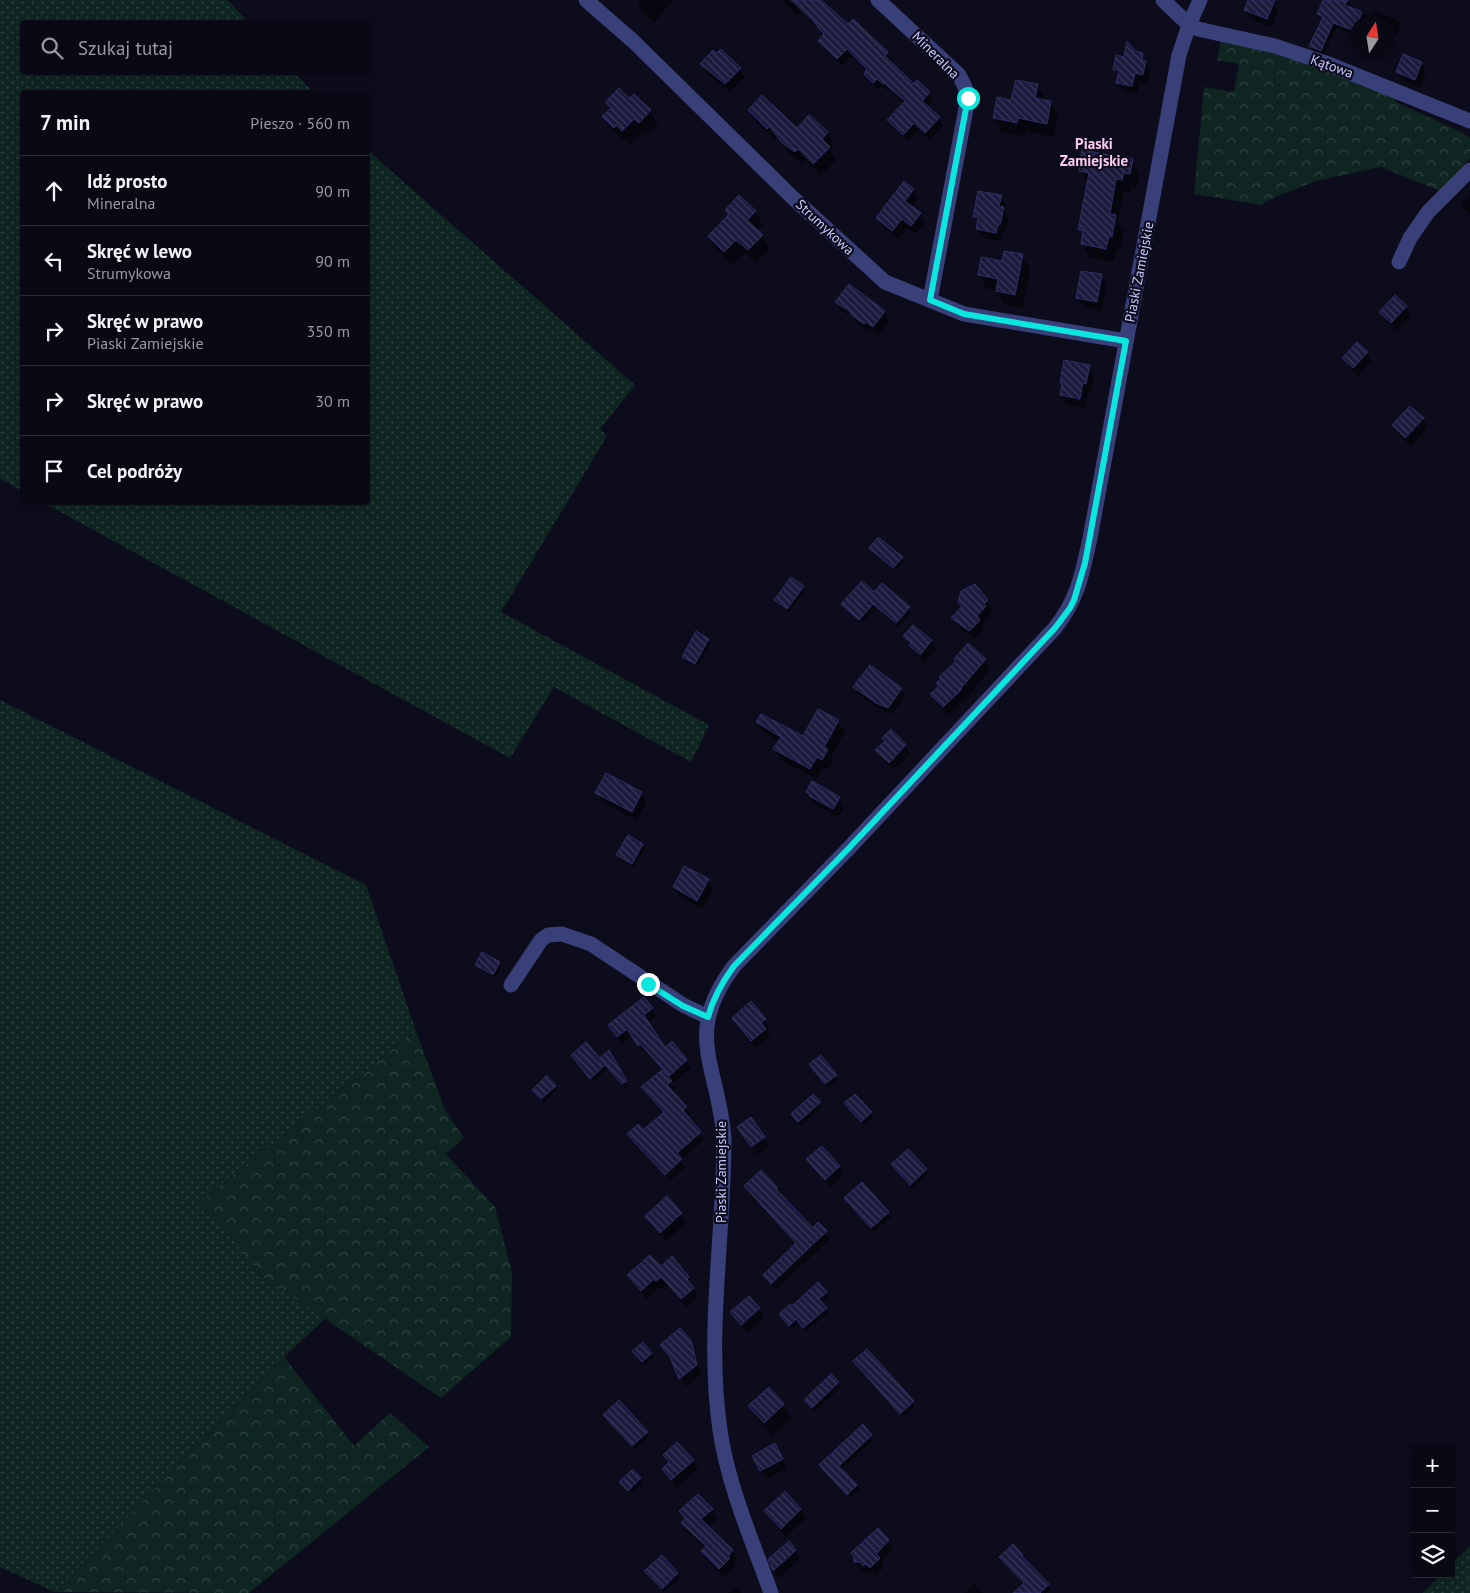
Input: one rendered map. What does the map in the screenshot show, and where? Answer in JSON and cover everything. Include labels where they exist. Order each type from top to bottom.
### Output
[{"type":"street","name":"Strumykowa","points":[[586,0],[633,41],[792,196],[885,282],[964,314],[1126,341]]},
{"type":"street","name":"Mineralna","points":[[878,0],[959,76],[968,98],[930,300]]},
{"type":"street","points":[[1163,0],[1189,25]]},
{"type":"street","name":"Piaski Zamiejskie","points":[[771,1593],[733,1488],[723,1448],[718,1414],[715,1366],[724,1139],[720,1105],[707,1054],[706,1034],[708,1017],[723,982],[734,966],[856,841],[1055,628],[1070,608],[1078,589],[1085,563],[1179,55],[1200,0]]},
{"type":"street","name":"Kątowa","points":[[1189,25],[1211,33],[1275,46],[1326,63],[1470,122]]},
{"type":"street","points":[[1399,262],[1410,238],[1428,212],[1470,170]]},
{"type":"street","points":[[511,985],[541,940],[548,935],[562,934],[591,944],[683,1006],[708,1017]]},
{"type":"green space","points":[[0,0],[228,0],[246,20],[20,20],[20,75],[296,75],[311,90],[20,90],[20,490],[0,479]]},
{"type":"green space","points":[[1221,40],[1274,51],[1394,94],[1396,102],[1470,138],[1470,158],[1440,191],[1381,167],[1316,181],[1273,198],[1261,205],[1194,194],[1204,87],[1234,92],[1239,64],[1217,60]]},
{"type":"green space","points":[[370,151],[635,385],[600,429],[607,436],[501,612],[709,725],[691,762],[554,687],[510,758],[48,505],[370,505]]},
{"type":"green space","points":[[0,700],[366,885],[416,1031],[200,1201],[265,1278],[325,1319],[284,1357],[55,1592],[0,1567]]},
{"type":"green space","points":[[416,1031],[445,1110],[464,1138],[446,1154],[495,1207],[512,1272],[511,1337],[441,1398],[265,1278],[199,1202]]},
{"type":"green space","points":[[284,1357],[354,1446],[390,1413],[429,1447],[249,1593],[55,1592]]},
{"type":"green space","points":[[1470,1546],[1470,1593],[1423,1593],[1438,1578],[1455,1578],[1455,1561]]},
{"type":"building","points":[[791,0],[821,0],[848,24],[853,19],[888,52],[885,56],[914,84],[917,80],[930,92],[922,101],[940,117],[925,133],[914,123],[903,135],[887,120],[905,101],[877,79],[873,83],[864,74],[867,69],[847,49],[837,59],[818,41],[824,34],[818,26]]},
{"type":"building","points":[[1248,0],[1275,0],[1267,19],[1244,10]]},
{"type":"building","points":[[1323,0],[1348,0],[1345,5],[1362,12],[1361,15],[1350,15],[1350,29],[1333,23],[1321,51],[1309,46],[1323,17],[1317,14]]},
{"type":"building","points":[[1127,41],[1135,51],[1143,53],[1142,60],[1146,61],[1143,75],[1135,73],[1132,86],[1116,83],[1119,70],[1113,70],[1116,55],[1124,57]]},
{"type":"building","points":[[721,49],[741,68],[725,84],[700,64],[713,50],[716,53]]},
{"type":"building","points":[[1403,54],[1422,62],[1415,80],[1396,72]]},
{"type":"building","points":[[1016,80],[1038,84],[1035,98],[1051,101],[1047,124],[1018,118],[1017,123],[993,118],[997,97],[1011,100]]},
{"type":"building","points":[[619,88],[629,98],[634,94],[651,110],[639,123],[634,119],[622,131],[616,125],[614,128],[602,116],[611,108],[605,102]]},
{"type":"building","points":[[762,95],[797,128],[809,115],[828,132],[822,139],[830,147],[813,164],[798,149],[795,152],[783,144],[769,126],[767,129],[748,110]]},
{"type":"building","points":[[1082,150],[1133,159],[1130,174],[1124,173],[1122,180],[1116,179],[1110,214],[1116,215],[1112,237],[1109,236],[1106,249],[1081,244],[1083,231],[1078,230],[1089,173],[1079,171]]},
{"type":"building","points":[[904,181],[914,189],[905,201],[921,213],[911,226],[902,219],[892,231],[876,218]]},
{"type":"building","points":[[978,191],[1002,195],[999,206],[1004,207],[996,233],[976,229],[978,217],[973,217]]},
{"type":"building","points":[[739,195],[756,211],[747,220],[763,235],[748,250],[736,240],[724,252],[708,236],[729,214],[725,210]]},
{"type":"building","points":[[1004,251],[1023,254],[1015,295],[996,291],[998,279],[978,275],[981,257],[1002,261]]},
{"type":"building","points":[[1081,271],[1102,274],[1097,302],[1076,298]]},
{"type":"building","points":[[849,284],[885,311],[873,327],[866,322],[864,324],[850,314],[851,312],[835,302]]},
{"type":"building","points":[[1395,295],[1407,306],[1391,323],[1379,312]]},
{"type":"building","points":[[1357,342],[1368,352],[1353,368],[1342,358]]},
{"type":"building","points":[[1064,360],[1090,365],[1086,384],[1083,383],[1080,399],[1060,395]]},
{"type":"building","points":[[1410,406],[1424,418],[1405,438],[1392,425]]},
{"type":"building","points":[[878,537],[903,557],[893,568],[869,548]]},
{"type":"building","points":[[791,577],[804,586],[787,609],[774,600]]},
{"type":"building","points":[[862,581],[874,592],[882,583],[910,607],[896,623],[873,604],[859,620],[841,604]]},
{"type":"building","points":[[975,584],[988,600],[984,604],[986,606],[977,616],[980,620],[969,631],[951,618],[962,606],[958,602],[961,591]]},
{"type":"building","points":[[913,625],[932,640],[920,655],[909,645],[911,643],[903,636]]},
{"type":"building","points":[[696,631],[709,639],[695,664],[682,657]]},
{"type":"building","points":[[968,643],[986,659],[962,689],[943,707],[930,694],[939,686],[936,683],[941,679],[939,677],[956,661],[954,659]]},
{"type":"building","points":[[870,665],[902,688],[888,708],[876,703],[853,687]]},
{"type":"building","points":[[818,709],[839,720],[824,747],[828,749],[822,760],[817,757],[810,769],[773,749],[781,737],[756,722],[761,714],[803,736]]},
{"type":"building","points":[[891,729],[906,745],[889,763],[875,750],[885,741],[882,738]]},
{"type":"building","points":[[606,773],[642,792],[632,812],[595,793]]},
{"type":"building","points":[[812,781],[840,797],[833,809],[809,796],[810,794],[806,792]]},
{"type":"building","points":[[628,835],[643,844],[632,864],[616,855]]},
{"type":"building","points":[[684,866],[709,879],[697,901],[673,887]]},
{"type":"building","points":[[482,952],[500,962],[493,975],[475,965]]},
{"type":"building","points":[[644,997],[653,1008],[644,1015],[665,1047],[672,1041],[687,1060],[669,1076],[640,1044],[638,1046],[627,1029],[617,1037],[608,1025]]},
{"type":"building","points":[[751,1001],[766,1019],[761,1023],[766,1029],[751,1041],[732,1018]]},
{"type":"building","points":[[586,1042],[600,1058],[609,1050],[627,1081],[622,1084],[605,1065],[590,1079],[571,1055]]},
{"type":"building","points":[[821,1055],[837,1075],[825,1084],[809,1064]]},
{"type":"building","points":[[662,1070],[672,1081],[667,1085],[687,1107],[683,1110],[701,1132],[677,1153],[682,1159],[665,1175],[627,1134],[638,1124],[643,1130],[664,1112],[641,1087]]},
{"type":"building","points":[[547,1075],[556,1086],[541,1099],[532,1090]]},
{"type":"building","points":[[813,1094],[821,1102],[798,1122],[791,1114]]},
{"type":"building","points":[[855,1094],[872,1112],[861,1122],[844,1103]]},
{"type":"building","points":[[751,1117],[765,1137],[751,1147],[737,1127]]},
{"type":"building","points":[[822,1146],[840,1166],[825,1180],[806,1159]]},
{"type":"building","points":[[908,1149],[927,1169],[910,1185],[891,1164]]},
{"type":"building","points":[[761,1170],[778,1188],[776,1189],[813,1228],[818,1222],[827,1231],[771,1284],[763,1275],[796,1243],[744,1186]]},
{"type":"building","points":[[862,1182],[889,1212],[871,1228],[844,1198]]},
{"type":"building","points":[[667,1196],[682,1213],[660,1233],[645,1216]]},
{"type":"building","points":[[650,1255],[661,1266],[672,1256],[689,1277],[687,1279],[694,1288],[681,1299],[661,1277],[656,1281],[654,1279],[641,1291],[627,1275]]},
{"type":"building","points":[[818,1282],[827,1292],[819,1299],[827,1308],[803,1328],[796,1319],[789,1326],[779,1314],[790,1304],[792,1306]]},
{"type":"building","points":[[749,1296],[760,1308],[741,1325],[730,1312]]},
{"type":"building","points":[[680,1328],[691,1340],[697,1365],[679,1379],[670,1357],[660,1345]]},
{"type":"building","points":[[643,1342],[652,1353],[642,1362],[632,1351]]},
{"type":"building","points":[[867,1349],[914,1401],[900,1414],[853,1361]]},
{"type":"building","points":[[831,1374],[839,1382],[812,1408],[804,1400]]},
{"type":"building","points":[[769,1387],[784,1404],[764,1423],[748,1406]]},
{"type":"building","points":[[619,1400],[648,1432],[632,1446],[603,1415]]},
{"type":"building","points":[[863,1424],[872,1435],[839,1466],[857,1485],[847,1495],[819,1465]]},
{"type":"building","points":[[677,1442],[694,1460],[671,1480],[662,1469],[669,1462],[663,1455]]},
{"type":"building","points":[[775,1443],[783,1459],[760,1471],[752,1456]]},
{"type":"building","points":[[633,1469],[641,1478],[628,1491],[619,1482]]},
{"type":"building","points":[[785,1491],[801,1509],[781,1529],[764,1511]]},
{"type":"building","points":[[698,1494],[713,1509],[701,1519],[733,1550],[728,1556],[730,1558],[719,1569],[701,1551],[706,1546],[681,1523],[685,1518],[679,1511]]},
{"type":"building","points":[[878,1528],[889,1540],[876,1554],[880,1558],[870,1568],[866,1564],[863,1566],[860,1562],[854,1562],[854,1557],[851,1553]]},
{"type":"building","points":[[789,1541],[796,1550],[773,1571],[768,1559]]},
{"type":"building","points":[[1013,1544],[1049,1584],[1040,1593],[1013,1593],[1024,1583],[999,1557]]},
{"type":"building","points":[[662,1555],[678,1573],[662,1589],[644,1571]]},
{"type":"district","name":"Piaski Zamiejskie","points":[[1094,152]]},
{"type":"route","points":[[648,984],[683,1006],[708,1017],[723,982],[734,966],[849,848],[1055,628],[1070,608],[1078,589],[1090,538],[1126,341],[964,314],[930,300],[968,98]]}]
